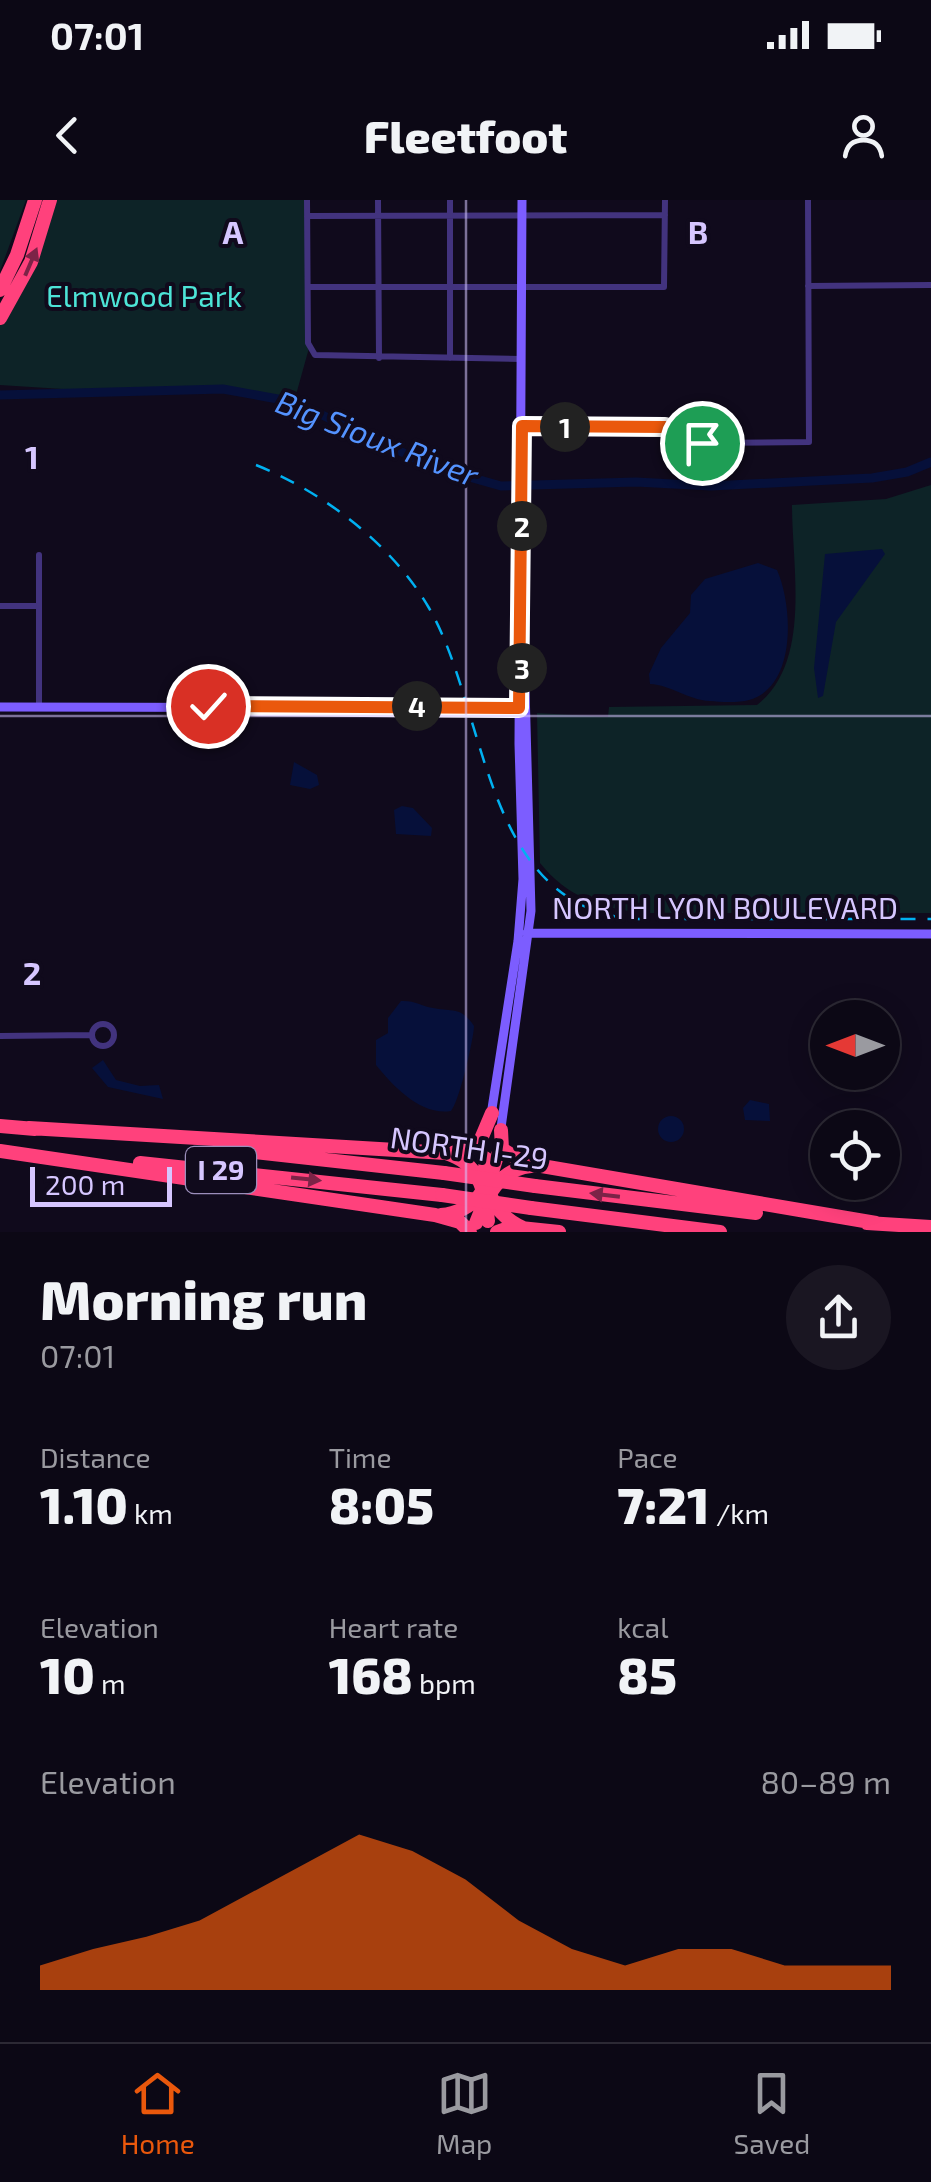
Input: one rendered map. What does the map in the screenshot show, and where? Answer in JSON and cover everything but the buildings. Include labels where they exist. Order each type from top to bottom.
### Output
[{"type":"highway","points":[[0,290],[18,255],[35,200]]},
{"type":"highway","points":[[0,318],[31,262],[50,200]]},
{"type":"highway","points":[[29,1128],[463,1152],[478,1146],[492,1113]]},
{"type":"highway","name":"NORTH I-29","points":[[0,1126],[931,1226]]},
{"type":"highway","points":[[501,1130],[506,1154],[537,1166],[876,1223]]},
{"type":"highway","points":[[0,1151],[435,1216],[482,1229],[559,1232]]},
{"type":"highway","name":"NORTH I-29","points":[[0,1151],[442,1195],[720,1232]]},
{"type":"highway","points":[[432,1153],[462,1160],[505,1217],[523,1228]]},
{"type":"highway","points":[[482,1229],[492,1156]]},
{"type":"highway","points":[[435,1216],[459,1212],[514,1170],[537,1166]]},
{"type":"main road","points":[[492,1156],[501,1130],[533,864],[522,656],[522,200]]},
{"type":"main road","points":[[0,707],[523,708]]},
{"type":"main road","points":[[492,1156],[492,1113],[524,933]]},
{"type":"main road","name":"NORTH LYON BOULEVARD","points":[[524,933],[931,934]]},
{"type":"street","points":[[307,200],[311,352],[326,358],[522,359]]},
{"type":"street","points":[[378,200],[378,358]]},
{"type":"street","points":[[450,200],[450,358]]},
{"type":"street","points":[[308,287],[664,287],[665,200]]},
{"type":"street","points":[[522,426],[665,427],[698,443],[809,442],[808,200]]},
{"type":"street","points":[[307,216],[665,216]]},
{"type":"street","points":[[808,286],[931,285]]},
{"type":"street","points":[[39,555],[39,707]]},
{"type":"street","points":[[0,606],[39,606]]},
{"type":"street","points":[[0,1036],[92,1036]]},
{"type":"green space","points":[[0,200],[26,200],[0,271]]},
{"type":"green space","name":"Elmwood Park","points":[[52,200],[308,200],[309,348],[294,402],[241,390],[141,394],[0,385],[0,317]]},
{"type":"green space","points":[[931,485],[931,913],[642,913],[586,899],[550,875],[540,863],[537,713],[608,717],[609,707],[757,705],[774,687],[786,664],[792,639],[792,505],[886,499]]},
{"type":"shaded area","points":[[882,549],[885,554],[836,622],[823,696],[818,698],[814,668],[825,554]]},
{"type":"shaded area","points":[[758,563],[777,570],[788,624],[783,663],[765,692],[745,701],[714,701],[650,684],[649,674],[661,648],[690,613],[691,595],[705,579]]},
{"type":"shaded area","points":[[294,762],[317,775],[319,785],[310,789],[290,785]]},
{"type":"shaded area","points":[[402,806],[413,808],[432,828],[431,836],[396,834],[394,810]]},
{"type":"shaded area","points":[[401,1001],[456,1011],[474,1026],[462,1084],[451,1111],[419,1104],[399,1090],[376,1065],[376,1040],[388,1033],[388,1018]]},
{"type":"shaded area","points":[[103,1060],[116,1080],[140,1086],[159,1085],[163,1099],[108,1087],[92,1068]]},
{"type":"shaded area","points":[[750,1100],[769,1104],[770,1121],[745,1120],[743,1108]]},
{"type":"shaded area","points":[[671,1116],[680,1120],[684,1129],[680,1138],[671,1142],[662,1138],[658,1129],[662,1120]]},
{"type":"waterway","name":"Big Sioux River","points":[[0,395],[223,389],[294,402],[434,467],[501,486],[636,482],[711,486],[872,478],[907,472],[931,462]]},
{"type":"railway","points":[[256,465],[306,490],[354,523],[396,562],[414,585],[449,650],[496,796],[517,841],[545,878],[583,906],[632,919],[931,919]]},
{"type":"route","points":[[208,706],[519,708],[522,426],[665,427],[702,443]]}]
